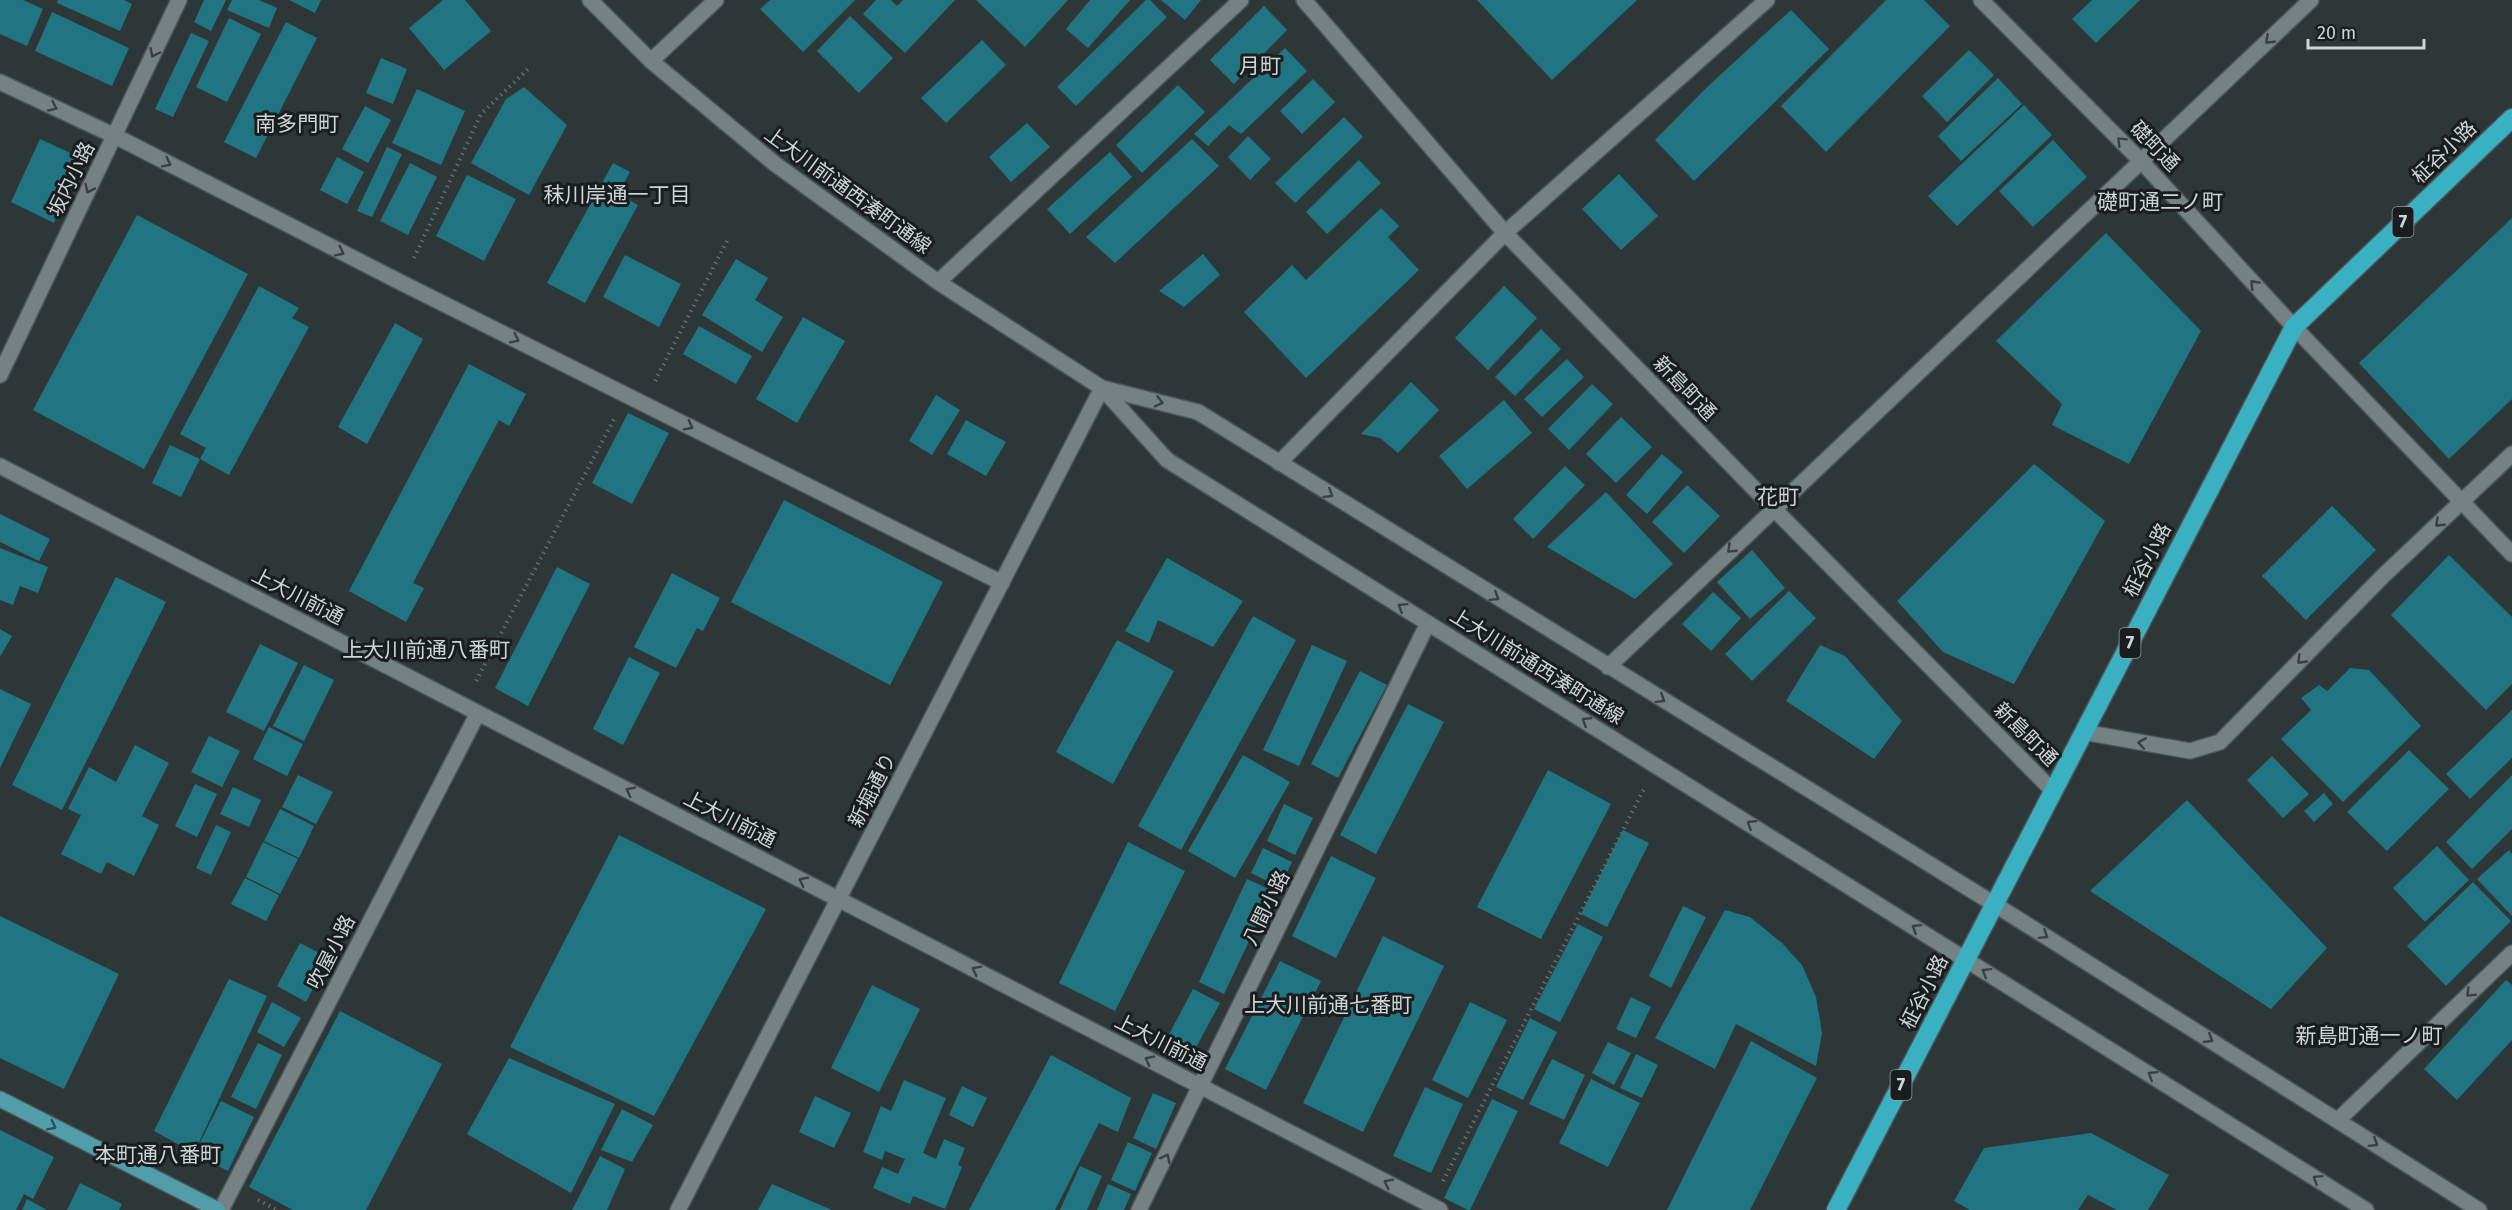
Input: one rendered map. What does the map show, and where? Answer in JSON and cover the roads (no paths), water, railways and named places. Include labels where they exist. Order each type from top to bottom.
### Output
[{"type":"highway","name":"柾谷小路","points":[[1836,1210],[2294,327],[2512,118]]},
{"type":"main road","points":[[0,1100],[219,1210]]},
{"type":"street","name":"坂内小路","points":[[0,375],[179,0]]},
{"type":"street","name":"上大川前通西湊町通線","points":[[590,0],[651,61],[775,164],[938,282],[1102,388],[1167,460],[2366,1210]]},
{"type":"street","points":[[651,61],[716,0]]},
{"type":"street","points":[[938,282],[1241,0]]},
{"type":"street","name":"新島町通","points":[[1304,0],[1505,233],[2053,791]]},
{"type":"street","points":[[1279,463],[1505,233],[1767,0]]},
{"type":"street","name":"礎町通","points":[[1981,0],[2141,161],[2294,327],[2512,554]]},
{"type":"street","points":[[1608,667],[2311,0]]},
{"type":"street","points":[[0,82],[115,136],[402,283],[1002,583]]},
{"type":"street","name":"上大川前通西湊町通線","points":[[1102,388],[1198,412],[1994,904],[2480,1210]]},
{"type":"street","name":"新堀通り","points":[[678,1210],[1102,388]]},
{"type":"street","points":[[2083,732],[2190,751],[2220,742],[2383,576],[2512,454]]},
{"type":"street","name":"上大川前通","points":[[0,466],[1435,1208]]},
{"type":"street","name":"八間小路","points":[[1139,1210],[1428,623]]},
{"type":"street","name":"吹屋小路","points":[[219,1210],[478,713]]},
{"type":"street","points":[[2338,1120],[2512,953]]},
{"type":"district","name":"月町","points":[[1260,66]]},
{"type":"district","name":"南多門町","points":[[297,124]]},
{"type":"district","name":"秣川岸通一丁目","points":[[617,195]]},
{"type":"district","name":"礎町通二ノ町","points":[[2160,202]]},
{"type":"district","name":"花町","points":[[1778,497]]},
{"type":"district","name":"上大川前通八番町","points":[[426,650]]},
{"type":"district","name":"上大川前通七番町","points":[[1328,1005]]},
{"type":"district","name":"新島町通一ノ町","points":[[2369,1036]]},
{"type":"district","name":"本町通八番町","points":[[158,1155]]}]
